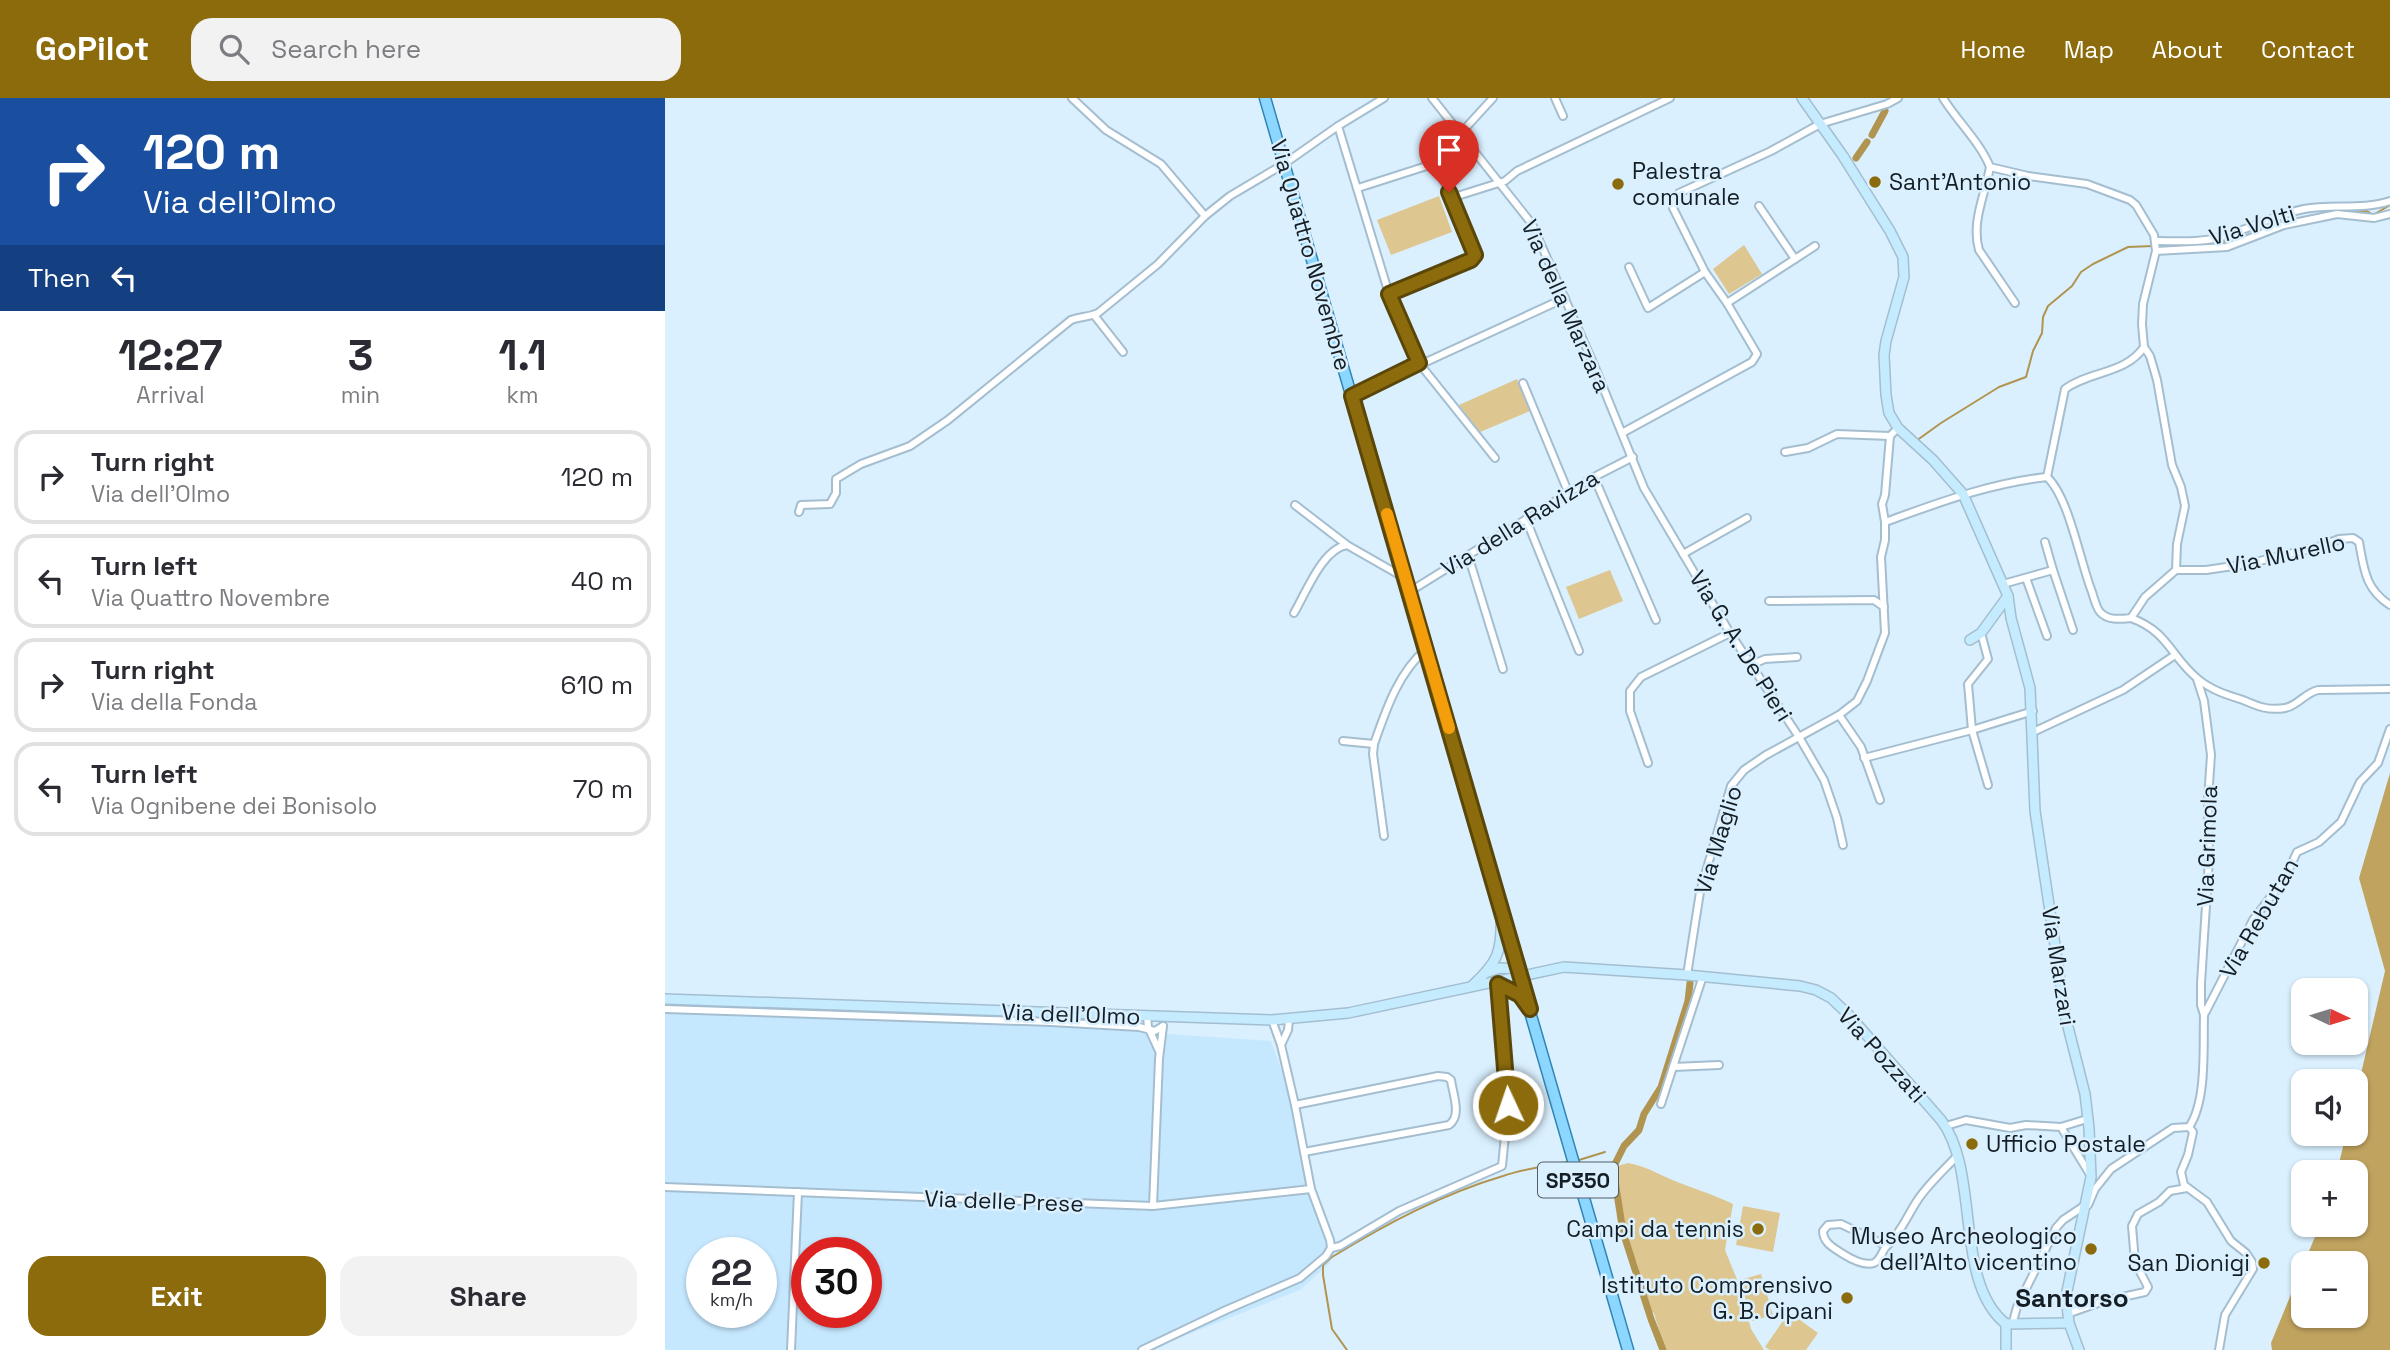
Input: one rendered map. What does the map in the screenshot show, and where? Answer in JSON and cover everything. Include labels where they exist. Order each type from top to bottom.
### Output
[{"type":"main road","name":"Via Quattro Novembre","points":[[1265,98],[1520,973]]},
{"type":"main road","name":"SP350","points":[[1520,973],[1629,1350]]},
{"type":"street","points":[[1072,98],[1106,130],[1161,164],[1205,216]]},
{"type":"street","points":[[799,512],[801,505],[830,504],[836,494],[836,479],[848,471],[910,446],[948,419],[1071,320],[1094,315],[1158,264],[1205,216],[1230,197],[1384,98]]},
{"type":"street","name":"Via della Marzara","points":[[1432,98],[1532,224],[1633,457]]},
{"type":"street","points":[[1461,134],[1493,98]]},
{"type":"street","points":[[1555,98],[1563,116]]},
{"type":"street","points":[[1451,198],[1501,183],[1524,167],[1670,98]]},
{"type":"street","points":[[1802,98],[1890,231],[1903,257],[1904,277],[1884,355],[1889,413],[1898,428],[1933,460],[1963,494]]},
{"type":"street","points":[[1622,433],[1755,359],[1756,350],[1705,272],[1673,208],[1674,198],[1679,193],[1771,151],[1820,124],[1887,104],[1898,98]]},
{"type":"street","points":[[1943,98],[1990,167],[1976,223],[1976,240],[1979,250],[2015,303]]},
{"type":"street","points":[[1338,126],[1389,294],[1419,363],[1495,458]]},
{"type":"street","points":[[1358,188],[1436,163],[1475,255],[1471,260],[1389,294]]},
{"type":"street","points":[[1990,167],[2028,176],[2087,184],[2130,200],[2144,217],[2156,241],[2143,304],[2144,347],[2150,356],[2157,380],[2172,465],[2185,506],[2177,544],[2176,570],[2145,597],[2131,618]]},
{"type":"street","name":"Via Volti","points":[[2156,241],[2208,240],[2232,234],[2281,214],[2325,206],[2371,206],[2390,201]]},
{"type":"street","points":[[1759,206],[1795,259]]},
{"type":"street","name":"Via Volti","points":[[2156,251],[2227,247],[2284,225],[2337,214],[2374,218],[2390,214]]},
{"type":"street","points":[[1727,303],[1815,246]]},
{"type":"street","points":[[1629,267],[1649,308],[1705,272]]},
{"type":"street","points":[[1352,396],[1565,298]]},
{"type":"street","points":[[1094,315],[1123,352]]},
{"type":"street","points":[[2047,477],[2065,389],[2081,380],[2119,367],[2144,347]]},
{"type":"street","points":[[1523,383],[1569,494]]},
{"type":"street","points":[[1785,452],[1808,448],[1837,433],[1890,436],[1898,428]]},
{"type":"street","name":"Via Maglio","points":[[1687,975],[1700,892],[1731,786],[1744,769],[1839,715],[1857,701],[1867,681],[1885,633],[1881,556],[1885,523],[1882,503],[1890,436]]},
{"type":"street","name":"Via della Ravizza","points":[[1409,592],[1594,477],[1633,457]]},
{"type":"street","name":"Via G. A. De Pieri","points":[[1633,457],[1644,488],[1683,554],[1824,780],[1843,845]]},
{"type":"street","points":[[1594,477],[1656,620]]},
{"type":"street","points":[[1885,523],[1963,494],[2019,480],[2047,477],[2055,484],[2061,497],[2100,612],[2108,617],[2131,618],[2146,624],[2166,640],[2175,655],[2197,679],[2213,690],[2264,709],[2288,708],[2309,692],[2318,690],[2390,689]]},
{"type":"street","name":"Via Marzari","points":[[1963,494],[2008,596],[2011,618],[2031,688],[2035,811],[2066,1018],[2085,1094],[2091,1177],[2068,1283],[2068,1319]]},
{"type":"street","points":[[1295,505],[1347,545],[1405,578]]},
{"type":"street","name":"Via G. A. De Pieri","points":[[1683,554],[1747,518]]},
{"type":"street","points":[[1526,519],[1579,651]]},
{"type":"street","name":"Via Murello","points":[[2176,570],[2206,570],[2247,564],[2318,547],[2339,539],[2353,538],[2359,542],[2361,562],[2376,596],[2390,605]]},
{"type":"street","points":[[2045,542],[2073,630]]},
{"type":"street","points":[[1294,613],[1328,555],[1338,547],[1347,545]]},
{"type":"street","points":[[1468,555],[1503,669]]},
{"type":"street","points":[[2003,584],[2053,569]]},
{"type":"street","points":[[2026,578],[2047,636]]},
{"type":"street","points":[[1970,640],[1981,633],[2008,596]]},
{"type":"street","points":[[1769,601],[1874,600],[1884,607]]},
{"type":"street","points":[[1648,763],[1630,711],[1630,691],[1641,677],[1730,633]]},
{"type":"street","points":[[1981,633],[1988,659],[1968,684],[1972,730],[1988,785]]},
{"type":"street","points":[[1384,836],[1374,744],[1394,692],[1411,662],[1426,649]]},
{"type":"street","points":[[2033,732],[2123,690],[2175,655]]},
{"type":"street","points":[[1751,665],[1765,659],[1797,657]]},
{"type":"street","name":"Via Grimola","points":[[2188,1188],[2184,1185],[2181,1172],[2193,1132],[2189,1127],[2196,1118],[2202,1093],[2204,1015],[2201,983],[2209,859],[2208,799],[2211,755],[2204,701],[2197,679]]},
{"type":"street","points":[[1864,758],[2033,711]]},
{"type":"street","points":[[1839,715],[1861,747],[1880,800]]},
{"type":"street","name":"Via Rebutan","points":[[2204,1015],[2253,920],[2285,878],[2297,852],[2319,842],[2340,822],[2360,782],[2378,763],[2390,729]]},
{"type":"street","points":[[1343,741],[1374,744]]},
{"type":"street","name":"Via dell'Olmo","points":[[1473,985],[1488,972],[1498,958],[1501,947],[1501,907]]},
{"type":"street","name":"Via Pozzati","points":[[1520,973],[1564,967],[1703,976],[1800,986],[1831,998],[1858,1024],[1952,1136],[1976,1270],[1995,1316],[2009,1325]]},
{"type":"street","points":[[1488,972],[1500,968],[1520,973]]},
{"type":"street","name":"Via dell'Olmo","points":[[665,999],[1147,1016],[1163,1021],[1272,1020],[1348,1013],[1493,983],[1520,973]]},
{"type":"street","points":[[1661,1104],[1703,976]]},
{"type":"street","points":[[1493,983],[1520,995],[1530,1009]]},
{"type":"street","points":[[1331,1248],[1340,1246],[1399,1211],[1502,1166],[1508,1105],[1493,983]]},
{"type":"street","points":[[799,1004],[804,1015]]},
{"type":"street","points":[[857,1017],[866,1006]]},
{"type":"street","name":"Via dell'Olmo","points":[[665,1009],[1051,1022],[1139,1027],[1149,1030]]},
{"type":"street","points":[[1147,1016],[1149,1030],[1159,1053]]},
{"type":"street","points":[[1281,1045],[1288,1030],[1289,1019]]},
{"type":"street","points":[[1142,1350],[1300,1279],[1327,1256],[1331,1248],[1311,1189],[1295,1105],[1281,1045],[1272,1020]]},
{"type":"street","points":[[1149,1030],[1157,1031],[1163,1021]]},
{"type":"street","points":[[1153,1206],[1159,1053],[1163,1021]]},
{"type":"street","points":[[1673,1067],[1719,1065]]},
{"type":"street","points":[[1295,1105],[1438,1076],[1451,1080],[1457,1115],[1449,1125],[1304,1152]]},
{"type":"street","points":[[1946,1126],[1966,1120],[2010,1128],[2026,1125],[2061,1127],[2087,1119]]},
{"type":"street","points":[[2061,1127],[2091,1177]]},
{"type":"street","points":[[2081,1223],[2095,1189],[2111,1169],[2173,1128],[2189,1127]]},
{"type":"street","points":[[1887,1246],[1840,1224],[1828,1224],[1823,1231],[1824,1238],[1831,1246],[1864,1263],[1874,1263],[1896,1238],[1917,1201],[1957,1156]]},
{"type":"street","name":"Via delle Prese","points":[[665,1187],[1153,1206],[1311,1189]]},
{"type":"street","points":[[2009,1325],[2068,1319],[2103,1301],[2145,1292],[2148,1287],[2136,1262],[2132,1226],[2138,1214],[2159,1202],[2170,1191],[2188,1188],[2207,1202],[2231,1241],[2246,1253],[2252,1262],[2253,1269],[2225,1315],[2218,1350]]},
{"type":"street","points":[[791,1350],[797,1192]]},
{"type":"street","points":[[2006,1350],[2009,1325],[2056,1228],[2084,1206]]},
{"type":"street","points":[[2068,1319],[2080,1350]]},
{"type":"shaded area","points":[[1439,196],[1452,232],[1391,255],[1377,220]]},
{"type":"shaded area","points":[[1744,245],[1762,274],[1729,294],[1713,269]]},
{"type":"shaded area","points":[[1517,379],[1530,411],[1480,432],[1459,405]]},
{"type":"shaded area","points":[[1610,570],[1623,601],[1579,619],[1566,587]]},
{"type":"shaded area","points":[[2390,773],[2390,1350],[2272,1350],[2271,1343],[2291,1294],[2291,1328],[2368,1328],[2368,1251],[2309,1251],[2315,1237],[2368,1237],[2368,1160],[2340,1160],[2343,1146],[2368,1146],[2368,1069],[2362,1069],[2365,1055],[2368,1055],[2368,1044],[2385,971],[2359,878]]},
{"type":"shaded area","points":[[665,1000],[1271,1041],[1300,1121],[1330,1263],[1300,1290],[1148,1350],[665,1350]]},
{"type":"shaded area","points":[[1628,1163],[1733,1204],[1725,1250],[1738,1282],[1751,1329],[1764,1350],[1665,1350],[1654,1313],[1647,1309],[1637,1263],[1629,1247],[1619,1205],[1614,1167]]},
{"type":"shaded area","name":"Campi da tennis","points":[[1743,1206],[1780,1213],[1773,1252],[1736,1245]]},
{"type":"shaded area","points":[[1761,1274],[1773,1315],[1752,1321],[1740,1280]]},
{"type":"shaded area","points":[[1789,1312],[1818,1333],[1806,1350],[1770,1350],[1765,1347]]},
{"type":"waterway","points":[[1872,135],[1885,111]]},
{"type":"waterway","points":[[1856,158],[1867,142]]},
{"type":"waterway","points":[[2342,212],[2367,211],[2373,215],[2390,205]]},
{"type":"waterway","points":[[2214,245],[2284,221],[2333,212]]},
{"type":"waterway","points":[[1916,441],[1999,387],[2026,377],[2033,351],[2042,333],[2043,317],[2048,306],[2072,286],[2081,272],[2128,247],[2153,246]]},
{"type":"waterway","points":[[2158,246],[2191,246]]},
{"type":"waterway","points":[[1663,1350],[1623,1232],[1613,1168],[1624,1146],[1639,1130],[1644,1114],[1661,1087],[1688,1001],[1690,983]]},
{"type":"waterway","points":[[1579,1160],[1605,1152]]},
{"type":"waterway","points":[[1347,1350],[1332,1329],[1323,1275],[1323,1265],[1332,1257],[1394,1222],[1480,1183],[1567,1162]]},
{"type":"slow traffic","points":[[1387,514],[1449,728]]},
{"type":"place","name":"Sant'Antonio","points":[[1875,182]]},
{"type":"place","name":"Palestra comunale","points":[[1618,184]]},
{"type":"place","name":"Ufficio Postale","points":[[1972,1144]]},
{"type":"place","name":"Campi da tennis","points":[[1758,1229]]},
{"type":"place","name":"Museo Archeologico dell'Alto vicentino","points":[[2091,1249]]},
{"type":"place","name":"San Dionigi","points":[[2264,1263]]},
{"type":"place","name":"Istituto Comprensivo G. B. Cipani","points":[[1847,1298]]},
{"type":"district","name":"Santorso","points":[[2072,1298]]},
{"type":"route","points":[[1449,192],[1475,255],[1471,260],[1389,294],[1419,363],[1352,396],[1530,1009],[1520,995],[1498,984],[1508,1105]]}]
